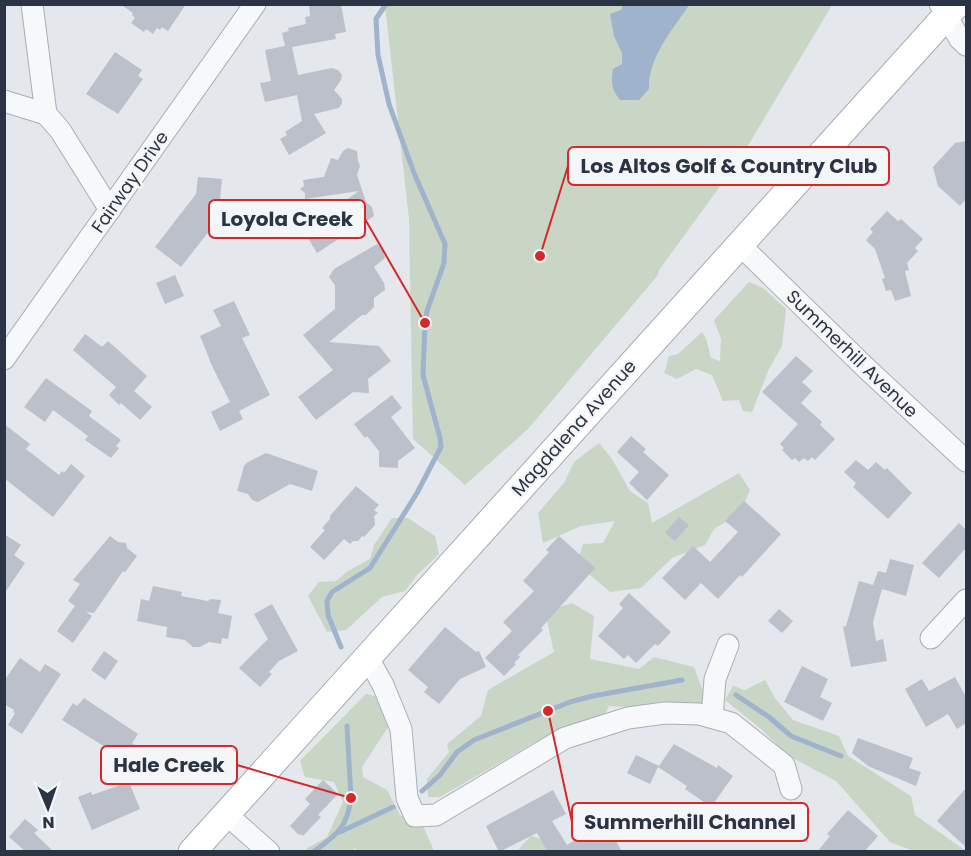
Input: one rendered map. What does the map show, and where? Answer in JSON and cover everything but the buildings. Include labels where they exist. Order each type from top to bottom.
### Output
[{"type":"main road","name":"Magdalena Avenue","points":[[192,852],[740,245],[948,8]]},
{"type":"street","points":[[32,4],[46,114]]},
{"type":"street","name":"Fairway Drive","points":[[4,359],[255,4]]},
{"type":"street","points":[[948,8],[959,38],[966,45]]},
{"type":"street","points":[[4,101],[46,114],[60,130],[110,210]]},
{"type":"street","name":"Summerhill Avenue","points":[[740,245],[866,368],[966,461]]},
{"type":"street","points":[[931,638],[966,600]]},
{"type":"street","points":[[712,717],[715,679],[728,645]]},
{"type":"street","points":[[368,658],[383,685],[401,729],[407,798],[414,816],[436,815],[564,738],[628,718],[665,713],[699,714],[731,723],[784,765],[791,789]]},
{"type":"street","points":[[226,814],[269,852]]},
{"type":"green space","points":[[385,5],[832,5],[740,159],[659,270],[658,275],[528,429],[465,485],[413,439],[409,219]]},
{"type":"green space","points":[[749,282],[763,288],[786,309],[782,346],[769,369],[752,412],[743,411],[739,400],[723,401],[712,375],[696,369],[677,379],[664,373],[669,356],[678,354],[702,332],[706,338],[711,358],[720,361],[721,339],[714,320]]},
{"type":"green space","points":[[599,443],[612,459],[630,491],[648,503],[652,523],[739,473],[750,490],[740,513],[714,529],[705,545],[672,558],[641,588],[610,592],[577,564],[583,544],[603,543],[615,521],[581,526],[543,543],[538,513],[564,483],[574,462]]},
{"type":"green space","points":[[392,518],[408,518],[435,536],[439,554],[417,575],[405,591],[382,597],[346,630],[327,632],[308,596],[319,582],[336,581],[348,571],[370,559],[374,545]]},
{"type":"green space","points":[[572,603],[594,616],[590,659],[639,669],[654,657],[694,667],[707,702],[682,719],[650,708],[609,706],[600,726],[534,743],[440,797],[428,797],[427,779],[449,752],[447,744],[481,716],[488,690],[554,652],[545,612]]},
{"type":"green space","points":[[765,680],[775,698],[793,720],[839,736],[848,756],[911,796],[915,815],[966,851],[914,851],[890,842],[836,781],[789,756],[761,729],[725,700],[733,686],[745,690]]},
{"type":"green space","points":[[366,694],[383,698],[392,721],[362,767],[363,777],[387,790],[400,815],[424,828],[434,851],[360,852],[354,848],[352,851],[307,851],[306,849],[327,837],[343,802],[334,782],[305,777],[300,761]]},
{"type":"green space","points":[[531,836],[551,842],[549,851],[516,852]]},
{"type":"water","points":[[624,4],[689,5],[657,55],[652,66],[649,89],[639,100],[620,100],[612,85],[613,69],[622,64],[622,53],[614,36],[610,14],[621,10]]},
{"type":"waterway","points":[[341,647],[328,615],[327,601],[332,592],[370,568],[417,493],[441,447],[423,375],[427,311],[444,263],[445,244],[414,173],[389,104],[378,55],[376,19],[386,4]]},
{"type":"waterway","points":[[422,791],[440,775],[457,752],[474,740],[570,702],[682,680]]},
{"type":"waterway","points":[[736,695],[769,717],[791,736],[841,756]]},
{"type":"waterway","points":[[313,852],[339,830],[347,817],[351,798],[347,726]]},
{"type":"waterway","points":[[340,832],[393,807]]},
{"type":"place","name":"Los Altos Golf & Country Club","points":[[540,256]]},
{"type":"place","name":"Loyola Creek","points":[[425,323]]},
{"type":"place","name":"Summerhill Channel","points":[[548,711]]},
{"type":"place","name":"Hale Creek","points":[[351,798]]}]
